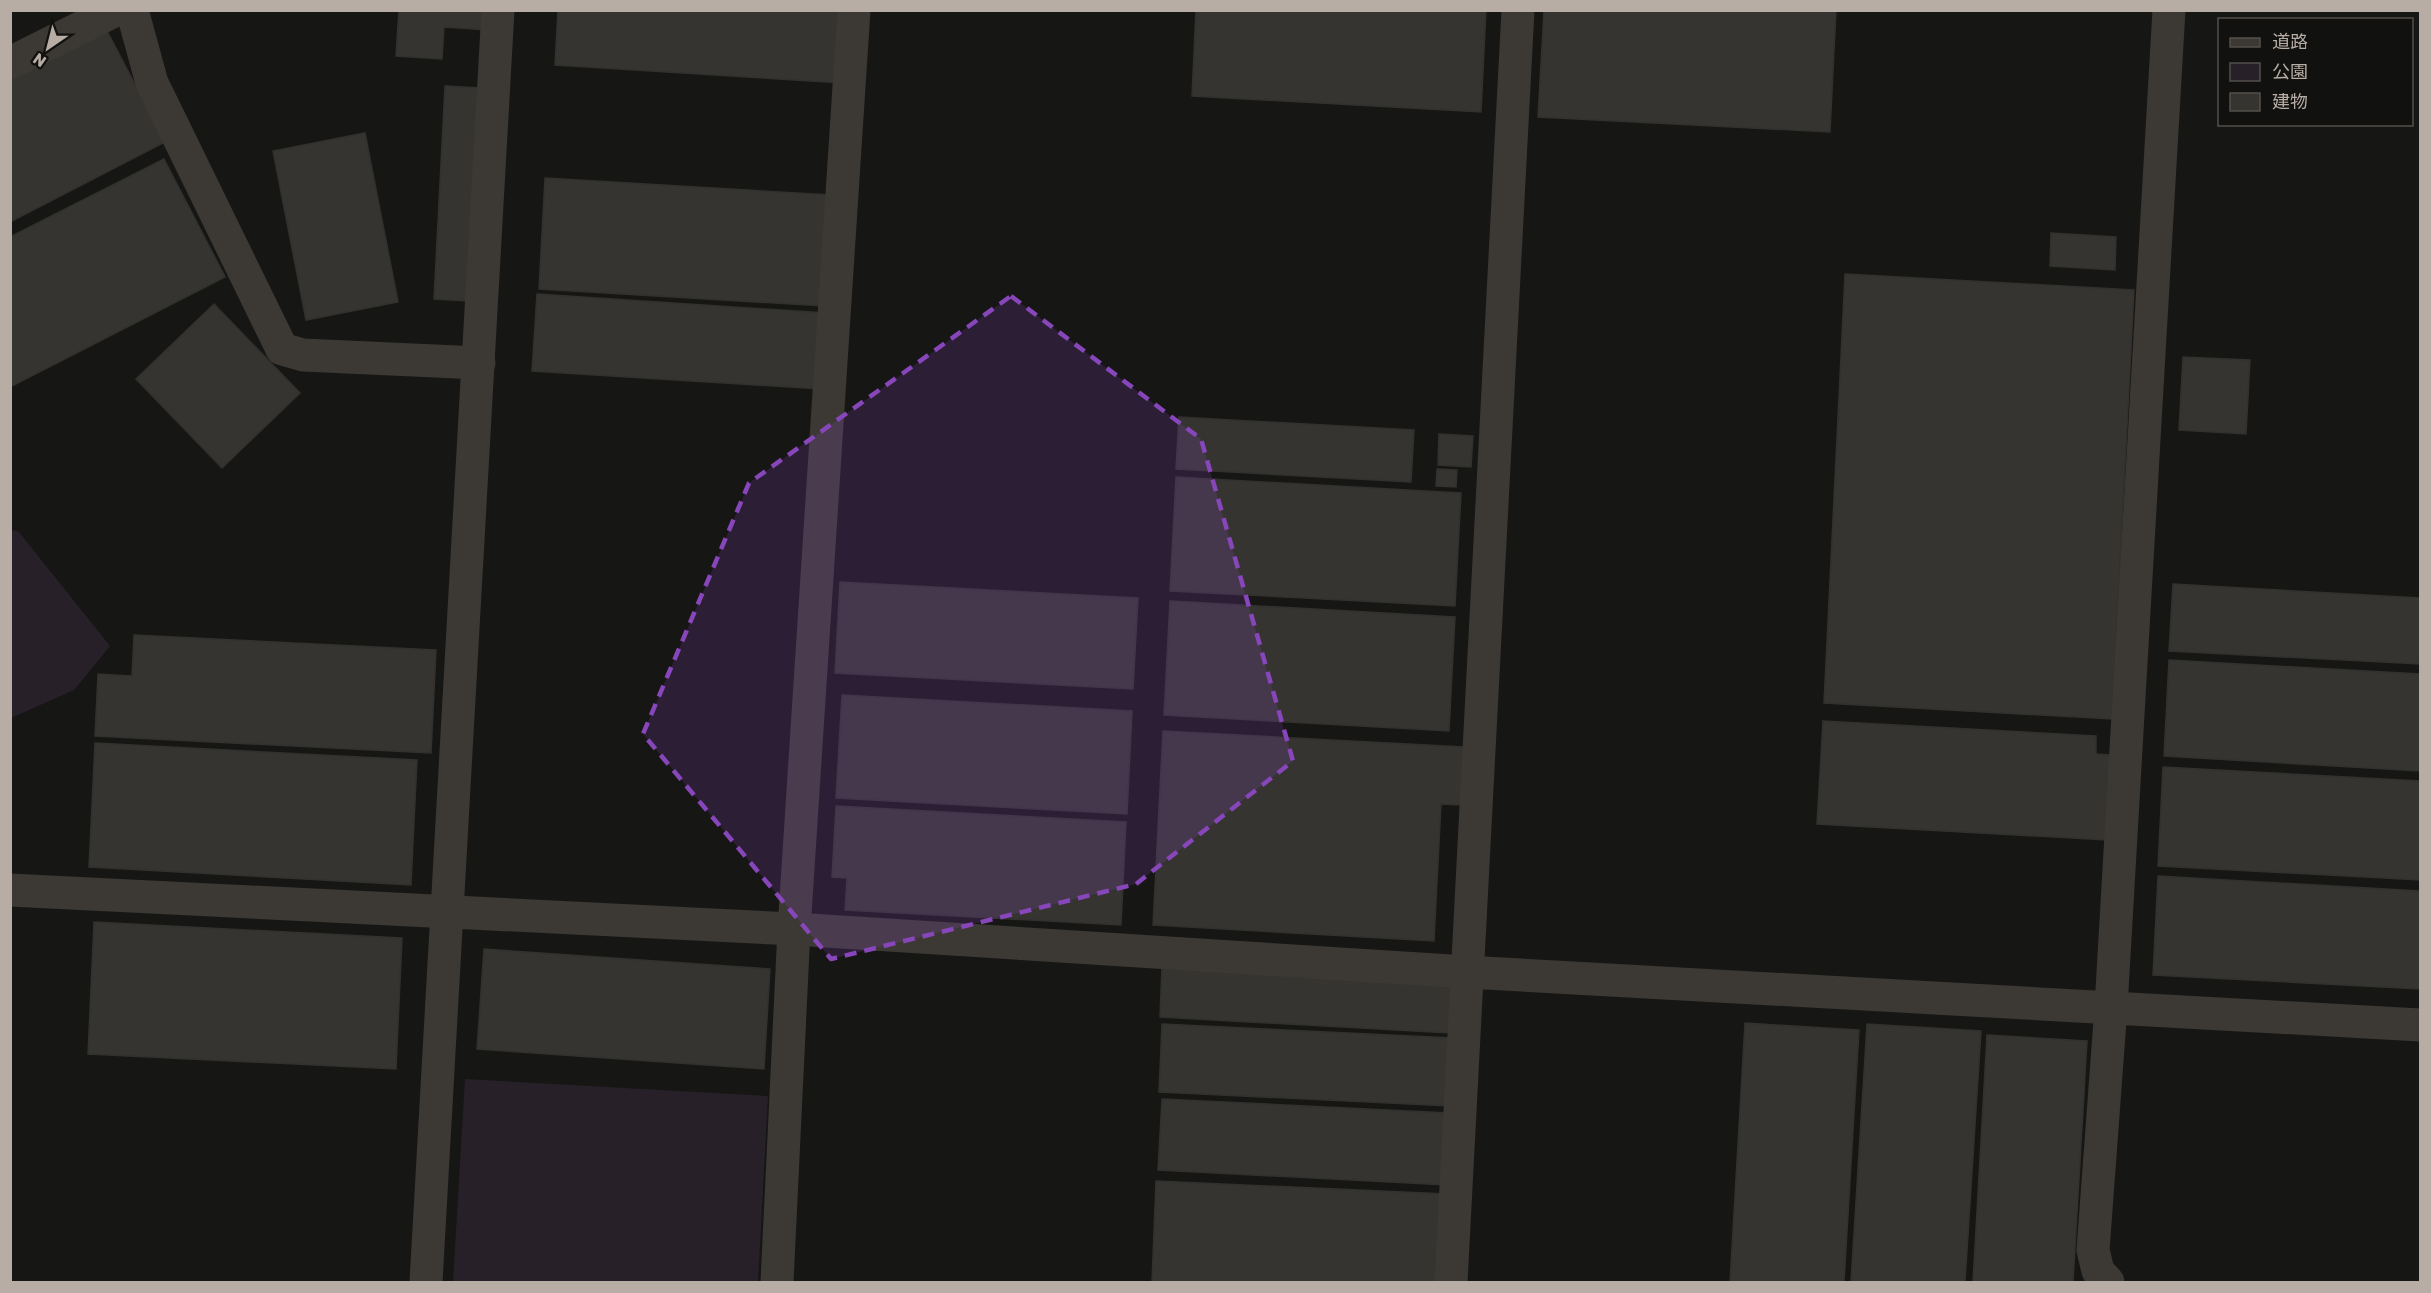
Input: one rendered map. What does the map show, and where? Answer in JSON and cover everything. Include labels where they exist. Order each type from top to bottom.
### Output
[{"type":"street","points":[[10,63],[116,10]]},
{"type":"street","points":[[132,10],[152,83],[282,349],[303,355],[479,363]]},
{"type":"street","points":[[426,1282],[498,10]]},
{"type":"street","points":[[777,1282],[794,929],[854,10]]},
{"type":"street","points":[[1451,1282],[1518,10]]},
{"type":"street","points":[[2108,1282],[2098,1271],[2093,1250],[2111,1007],[2169,10]]},
{"type":"street","points":[[10,890],[794,929],[1467,972],[2421,1025]]},
{"type":"highlighted area","points":[[1011,296],[1201,439],[1293,761],[1136,884],[831,959],[643,734],[749,483]]},
{"type":"green space","points":[[11,530],[18,531],[110,646],[74,690],[11,718]]},
{"type":"green space","points":[[465,1079],[768,1096],[758,1282],[453,1282]]},
{"type":"building","points":[[399,10],[489,10],[488,30],[444,27],[442,59],[396,56]]},
{"type":"building","points":[[558,10],[847,10],[843,83],[555,65]]},
{"type":"building","points":[[1196,10],[1486,10],[1481,112],[1192,96]]},
{"type":"building","points":[[1544,10],[1836,10],[1830,132],[1538,117]]},
{"type":"building","points":[[105,27],[165,142],[10,222],[10,76]]},
{"type":"building","points":[[445,86],[480,88],[469,301],[434,299]]},
{"type":"building","points":[[365,133],[398,302],[306,320],[273,151]]},
{"type":"building","points":[[164,159],[225,277],[10,387],[10,237]]},
{"type":"building","points":[[545,178],[831,195],[825,306],[539,289]]},
{"type":"building","points":[[2051,233],[2116,237],[2115,270],[2050,266]]},
{"type":"building","points":[[1845,274],[2134,290],[2112,719],[1824,703]]},
{"type":"building","points":[[537,294],[826,313],[821,389],[532,371]]},
{"type":"building","points":[[214,304],[300,393],[222,468],[136,379]]},
{"type":"building","points":[[2183,357],[2250,360],[2246,434],[2179,430]]},
{"type":"building","points":[[1179,417],[1414,430],[1411,482],[1176,469]]},
{"type":"building","points":[[1439,434],[1473,436],[1471,467],[1438,465]]},
{"type":"building","points":[[1437,469],[1457,470],[1456,487],[1436,486]]},
{"type":"building","points":[[1176,477],[1461,493],[1455,606],[1170,591]]},
{"type":"building","points":[[840,582],[1138,598],[1133,689],[835,673]]},
{"type":"building","points":[[2173,584],[2420,598],[2420,664],[2169,651]]},
{"type":"building","points":[[1170,601],[1455,617],[1449,731],[1164,715]]},
{"type":"building","points":[[134,635],[436,650],[431,753],[95,736],[98,674],[132,676]]},
{"type":"building","points":[[2169,660],[2420,674],[2420,771],[2164,756]]},
{"type":"building","points":[[842,695],[1132,711],[1127,814],[836,798]]},
{"type":"building","points":[[1823,721],[2096,736],[2096,754],[2111,755],[2107,840],[1817,824]]},
{"type":"building","points":[[1163,731],[1464,747],[1461,805],[1441,804],[1434,941],[1153,925]]},
{"type":"building","points":[[95,743],[417,760],[411,885],[89,867]]},
{"type":"building","points":[[2163,767],[2420,781],[2420,880],[2158,866]]},
{"type":"building","points":[[836,806],[1126,822],[1121,925],[845,910],[847,878],[832,877]]},
{"type":"building","points":[[2158,876],[2420,891],[2420,989],[2153,975]]},
{"type":"building","points":[[94,922],[402,938],[396,1069],[88,1054]]},
{"type":"building","points":[[484,949],[770,969],[764,1069],[477,1049]]},
{"type":"building","points":[[1162,966],[1452,981],[1450,1033],[1160,1017]]},
{"type":"building","points":[[1745,1023],[1859,1030],[1844,1282],[1730,1282]]},
{"type":"building","points":[[1162,1024],[1453,1038],[1450,1106],[1159,1092]]},
{"type":"building","points":[[1867,1024],[1981,1031],[1965,1282],[1851,1282]]},
{"type":"building","points":[[1987,1035],[2087,1041],[2073,1282],[1973,1282]]},
{"type":"building","points":[[1162,1099],[1449,1113],[1446,1185],[1158,1170]]},
{"type":"building","points":[[1156,1181],[1447,1194],[1443,1282],[1152,1282]]}]
